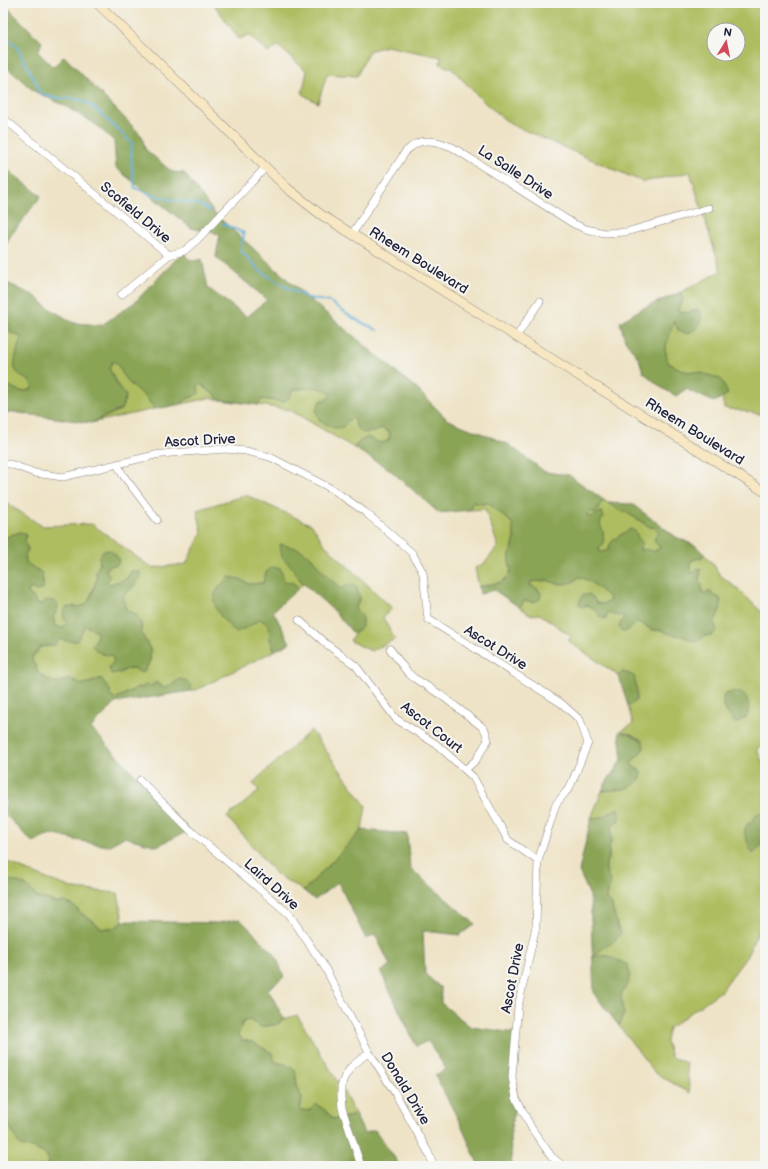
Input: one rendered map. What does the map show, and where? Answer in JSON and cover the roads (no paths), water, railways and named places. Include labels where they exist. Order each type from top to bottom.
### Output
[{"type":"street","name":"Rheem Boulevard","points":[[97,3],[287,188],[314,209],[765,492]]},
{"type":"street","name":"Scofield Drive","points":[[3,118],[168,255],[184,252],[266,167]]},
{"type":"street","name":"La Salle Drive","points":[[352,234],[406,151],[417,143],[429,141],[443,143],[452,147],[574,224],[586,229],[605,233],[626,232],[709,208]]},
{"type":"street","points":[[121,295],[168,255]]},
{"type":"street","points":[[516,337],[540,300]]},
{"type":"street","name":"Ascot Drive","points":[[3,464],[10,464],[35,473],[63,477],[155,455],[226,449],[246,451],[270,457],[332,489],[365,512],[412,553],[423,573],[428,619],[561,703],[580,720],[588,743],[570,787],[556,804],[538,861],[536,926],[518,1008],[512,1076],[516,1098],[532,1129],[552,1157],[563,1166]]},
{"type":"street","points":[[117,464],[123,475],[157,520]]},
{"type":"street","name":"Ascot Court","points":[[299,620],[325,643],[356,666],[396,719],[436,744],[473,777],[508,840],[538,861]]},
{"type":"street","points":[[390,649],[407,672],[414,678],[441,695],[485,730],[488,740],[476,760],[465,770]]},
{"type":"street","name":"Laird Drive","points":[[140,780],[190,830],[289,914],[324,966],[369,1052]]},
{"type":"street","name":"Donald Drive","points":[[361,1166],[342,1108],[341,1087],[344,1078],[352,1067],[369,1052],[395,1093],[434,1166]]},
{"type":"waterway","points":[[3,35],[17,47],[36,82],[39,92],[46,96],[77,99],[85,102],[97,110],[132,143],[131,154],[135,188],[168,199],[201,205],[210,211]]},
{"type":"waterway","points":[[223,224],[244,233],[241,251],[259,270],[284,286],[308,298],[330,302],[353,318],[377,330]]}]
